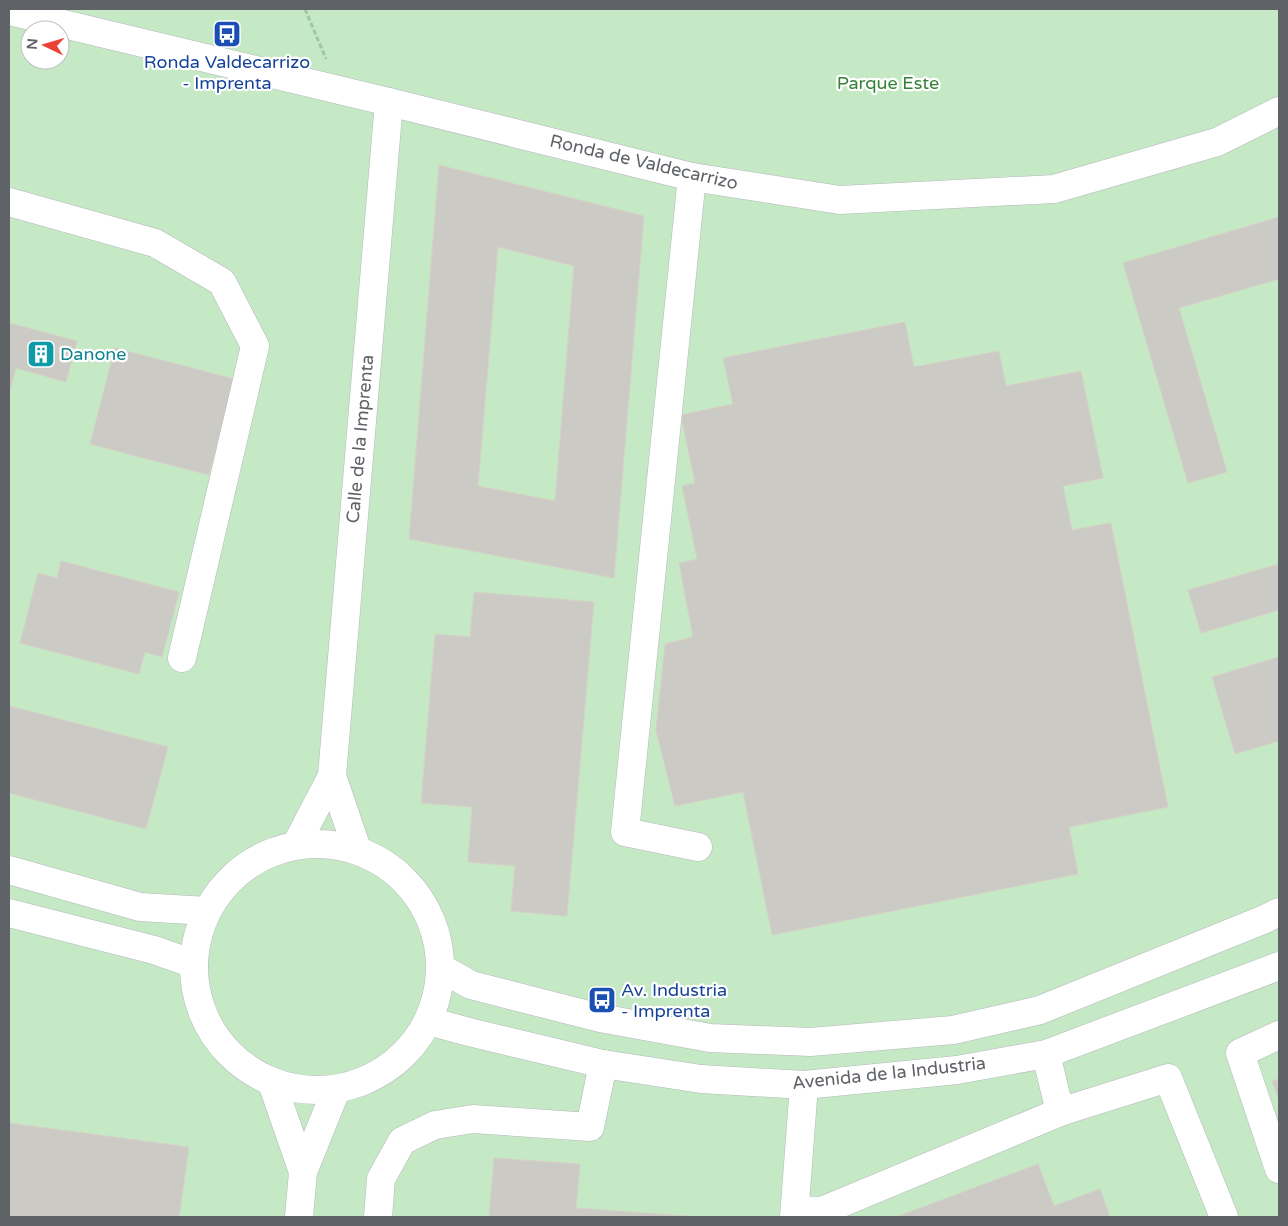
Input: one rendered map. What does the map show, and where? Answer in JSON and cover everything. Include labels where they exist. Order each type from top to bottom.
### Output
[{"type":"street","name":"Ronda de Valdecarrizo","points":[[9,11],[338,89],[692,177],[840,200],[1054,189],[1217,142],[1279,111]]},
{"type":"street","name":"Calle de la Imprenta","points":[[296,845],[332,776],[389,102]]},
{"type":"street","points":[[692,177],[625,832],[698,847]]},
{"type":"street","points":[[9,202],[155,244],[222,282],[255,346],[182,658]]},
{"type":"street","name":"Calle de la Imprenta","points":[[332,776],[357,850]]},
{"type":"street","points":[[327,843],[357,850],[391,868],[418,895],[435,930],[441,968],[438,995],[428,1021],[405,1054],[373,1078],[336,1090],[303,1090],[272,1083],[239,1064],[214,1036],[198,1002],[194,964],[197,937],[207,911],[229,880],[260,857],[296,845],[327,843]]},
{"type":"street","points":[[9,870],[140,907],[207,911]]},
{"type":"street","name":"Avenida de la Industria","points":[[441,968],[472,985],[600,1018],[710,1038],[810,1042],[953,1030],[1040,1010],[1266,919],[1279,912]]},
{"type":"street","points":[[9,913],[154,950],[194,964]]},
{"type":"street","name":"Avenida de la Industria","points":[[428,1021],[603,1064],[701,1079],[804,1084],[957,1070],[1046,1054],[1279,966]]},
{"type":"street","points":[[1279,1036],[1240,1053],[1279,1169]]},
{"type":"street","points":[[1046,1054],[1060,1112]]},
{"type":"street","points":[[378,1217],[381,1179],[402,1141],[434,1125],[472,1119],[590,1127],[603,1064]]},
{"type":"street","points":[[804,1084],[795,1214],[822,1211],[1060,1112],[1168,1078],[1224,1217]]},
{"type":"street","points":[[272,1083],[303,1172]]},
{"type":"street","points":[[299,1217],[303,1172],[336,1090]]},
{"type":"path","points":[[305,9],[338,89]]},
{"type":"green space","name":"Parque Este","points":[[9,9],[1279,9],[1279,1217],[9,1217]]},
{"type":"building","points":[[439,165],[644,216],[614,578],[409,539]],"holes":[[[498,247],[574,266],[555,501],[478,486]]]},
{"type":"building","points":[[1279,217],[1279,279],[1179,308],[1227,472],[1188,483],[1123,263]]},
{"type":"building","points":[[905,322],[914,367],[999,351],[1006,386],[1081,371],[1103,478],[1063,486],[1072,530],[1111,523],[1168,807],[1069,827],[1078,874],[772,935],[743,792],[675,806],[656,730],[665,644],[693,637],[679,563],[697,559],[682,486],[695,483],[681,415],[733,404],[723,358]]},
{"type":"building","name":"Danone","points":[[9,323],[77,341],[66,382],[16,368],[9,394]]},
{"type":"building","points":[[115,348],[234,379],[209,475],[90,444]]},
{"type":"building","points":[[61,561],[179,592],[162,657],[145,652],[139,674],[20,643],[38,573],[57,578]]},
{"type":"building","points":[[1279,564],[1279,610],[1201,633],[1188,590]]},
{"type":"building","points":[[474,592],[594,602],[567,916],[511,911],[515,866],[468,862],[472,807],[421,803],[435,634],[470,637]]},
{"type":"building","points":[[1279,657],[1279,741],[1235,754],[1212,677]]},
{"type":"building","points":[[9,706],[168,747],[146,829],[9,793]]},
{"type":"building","points":[[1279,1079],[1279,1100],[1272,1081]]},
{"type":"building","points":[[9,1123],[189,1147],[179,1217],[9,1217]]},
{"type":"building","points":[[494,1158],[580,1164],[576,1208],[701,1217],[489,1217]]},
{"type":"building","points":[[1038,1164],[1054,1206],[1100,1189],[1110,1217],[896,1217]]},
{"type":"place","name":"Ronda Valdecarrizo - Imprenta","points":[[227,34]]},
{"type":"place","name":"Danone","points":[[41,354]]},
{"type":"place","name":"Av. Industria - Imprenta","points":[[602,1000]]}]
